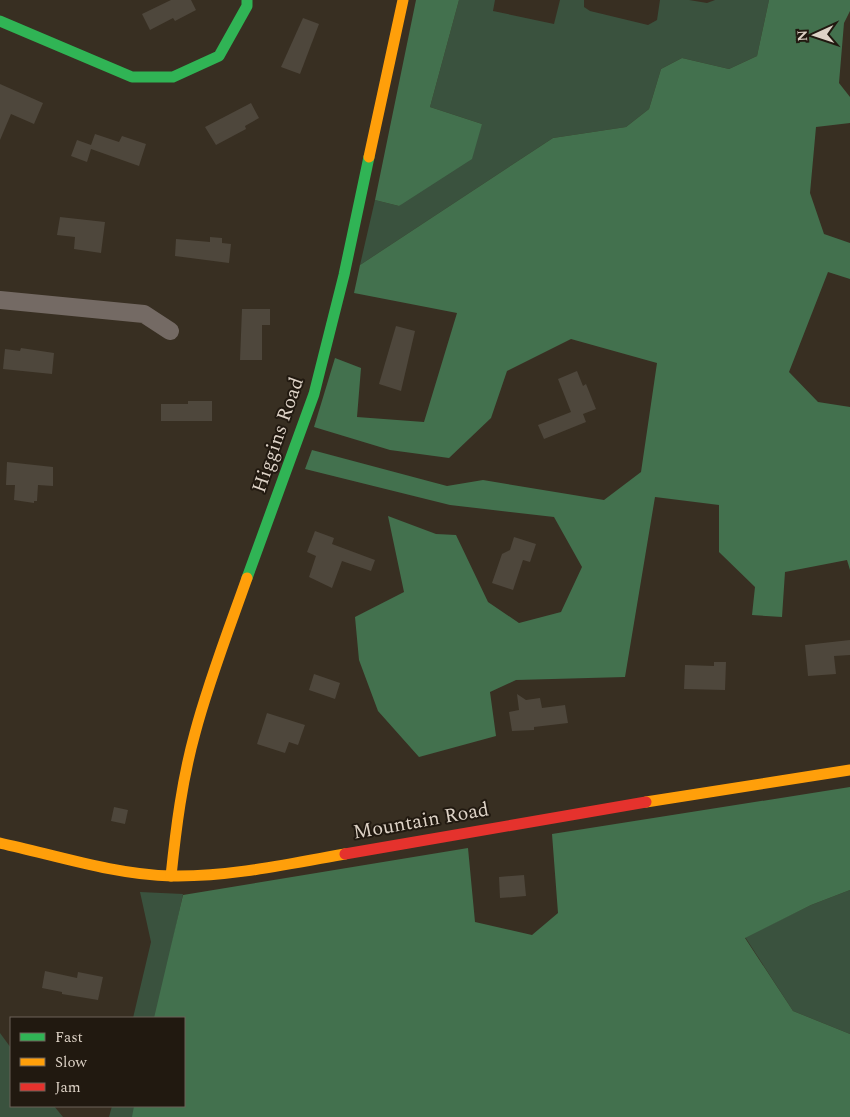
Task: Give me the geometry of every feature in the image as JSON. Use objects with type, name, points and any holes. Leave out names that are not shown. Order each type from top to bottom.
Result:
[{"type":"street","points":[[0,21],[132,77],[173,77],[219,56],[247,6],[248,0]]},
{"type":"street","name":"Higgins Road","points":[[171,876],[177,815],[197,725],[211,678],[314,394],[344,275],[403,0]]},
{"type":"street","points":[[0,300],[144,314],[170,331]]},
{"type":"street","name":"Mountain Road","points":[[0,843],[98,866],[171,876],[214,874],[257,869],[611,807],[850,770]]},
{"type":"green space","points":[[416,0],[459,0],[430,107],[482,124],[472,159],[399,206],[375,200]]},
{"type":"green space","points":[[459,0],[495,0],[493,11],[554,24],[560,0],[584,0],[584,7],[590,11],[648,25],[657,20],[660,0],[689,0],[707,3],[715,0],[769,0],[757,56],[729,69],[682,58],[661,69],[649,109],[626,127],[553,138],[360,265],[375,200],[399,206],[482,124],[430,107]]},
{"type":"green space","points":[[769,0],[850,0],[850,11],[844,23],[839,83],[850,97],[850,123],[816,127],[810,193],[824,234],[850,243],[850,279],[828,272],[789,372],[818,402],[850,407],[850,570],[847,560],[785,572],[782,617],[752,615],[755,587],[719,552],[719,505],[655,497],[625,677],[516,680],[490,692],[496,736],[419,757],[378,711],[359,660],[355,617],[404,592],[388,516],[436,534],[456,535],[488,602],[519,623],[561,612],[582,567],[554,517],[450,505],[305,469],[312,450],[447,486],[483,480],[604,500],[641,472],[657,363],[571,339],[507,371],[491,418],[449,458],[390,450],[314,427],[335,358],[361,368],[357,417],[424,422],[457,313],[354,293],[360,265],[553,138],[626,127],[649,109],[661,69],[682,58],[729,69],[757,56]]},
{"type":"green space","points":[[850,787],[850,890],[811,905],[745,938],[793,1011],[850,1034],[850,1117],[132,1117],[134,1107],[185,1107],[185,1017],[154,1017],[183,895],[468,848],[475,922],[532,935],[558,913],[552,834]]},
{"type":"green space","points":[[850,890],[850,1034],[793,1011],[745,937],[811,905]]},
{"type":"green space","points":[[140,892],[183,894],[156,1017],[133,1017],[151,942]]},
{"type":"green space","points":[[0,1033],[10,1047],[10,1107],[55,1107],[63,1117],[0,1117]]},
{"type":"green space","points":[[112,1107],[136,1107],[134,1117],[109,1117]]},
{"type":"building","points":[[171,0],[191,0],[196,10],[175,21],[173,18],[150,30],[142,14]]},
{"type":"building","points":[[303,18],[319,24],[300,74],[281,67]]},
{"type":"building","points":[[0,84],[43,103],[34,124],[11,114],[0,140]]},
{"type":"building","points":[[251,103],[259,118],[245,126],[246,129],[216,145],[205,127]]},
{"type":"building","points":[[95,134],[119,142],[122,136],[146,144],[139,166],[91,149],[87,162],[71,156],[77,140],[91,145]]},
{"type":"building","points":[[60,217],[105,222],[101,253],[74,249],[75,237],[57,235]]},
{"type":"building","points":[[210,237],[222,238],[222,243],[231,244],[229,263],[175,256],[176,239],[210,242]]},
{"type":"building","points":[[242,309],[270,309],[270,325],[262,325],[262,360],[240,360]]},
{"type":"building","points":[[396,326],[415,331],[401,391],[379,384]]},
{"type":"building","points":[[21,348],[54,353],[52,374],[3,369],[5,349],[20,351]]},
{"type":"building","points":[[577,371],[583,386],[586,384],[596,409],[583,414],[586,422],[544,439],[538,425],[571,412],[558,379]]},
{"type":"building","points":[[188,401],[212,401],[212,421],[161,421],[161,404],[188,404]]},
{"type":"building","points":[[7,462],[53,467],[53,486],[38,485],[37,501],[34,501],[34,503],[14,500],[15,485],[6,485]]},
{"type":"building","points":[[315,531],[334,538],[332,544],[375,560],[371,571],[342,561],[332,588],[309,577],[316,556],[307,552]]},
{"type":"building","points":[[514,537],[536,544],[530,562],[523,560],[513,590],[492,583],[502,554],[510,550]]},
{"type":"building","points":[[850,640],[850,655],[834,656],[836,674],[808,676],[805,645]]},
{"type":"building","points":[[714,662],[726,662],[725,690],[684,689],[685,665],[714,666]]},
{"type":"building","points":[[314,674],[340,683],[335,699],[309,690]]},
{"type":"building","points":[[517,694],[526,700],[540,698],[542,708],[565,705],[568,723],[534,727],[534,730],[512,731],[509,712],[519,710]]},
{"type":"building","points":[[267,713],[305,725],[298,745],[289,742],[285,753],[257,744]]},
{"type":"building","points":[[114,807],[128,810],[125,824],[111,821]]},
{"type":"building","points":[[524,875],[526,896],[500,898],[499,877]]},
{"type":"building","points":[[45,971],[77,978],[78,972],[103,977],[98,1000],[62,994],[62,992],[42,988]]},
{"type":"traffic: fast","points":[[0,21],[132,77],[173,77],[219,56],[247,6],[247,0]]},
{"type":"traffic: fast","points":[[247,578],[314,394],[344,275],[369,157]]},
{"type":"traffic: slow","points":[[369,157],[403,0]]},
{"type":"traffic: slow","points":[[171,876],[180,804],[190,751],[213,674],[247,578]]},
{"type":"traffic: slow","points":[[646,802],[850,770]]},
{"type":"traffic: slow","points":[[0,843],[86,864],[129,872],[172,876],[237,872],[345,854]]},
{"type":"traffic: jam","points":[[345,854],[646,802]]}]
